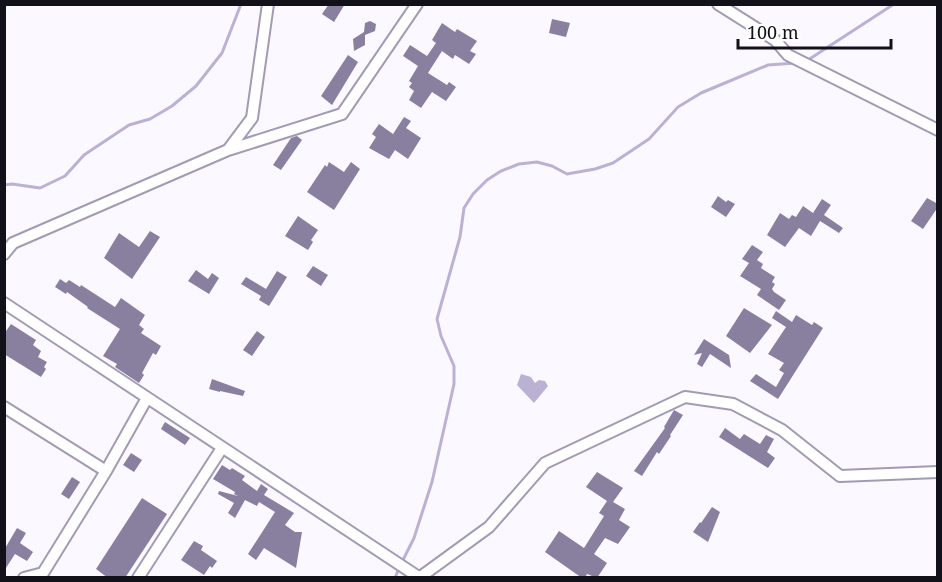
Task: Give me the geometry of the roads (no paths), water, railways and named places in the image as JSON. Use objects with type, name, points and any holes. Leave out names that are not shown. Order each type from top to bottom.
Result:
[{"type":"street","points":[[228,150],[252,118],[268,4]]},
{"type":"street","points":[[4,254],[13,243],[228,150],[342,114],[417,4]]},
{"type":"street","points":[[718,4],[775,40],[788,55],[938,130]]},
{"type":"street","points":[[4,303],[420,577],[489,527],[545,463],[685,397],[733,404],[782,430],[840,476],[938,472]]},
{"type":"street","points":[[24,578],[43,573],[106,471],[147,398]]},
{"type":"street","points":[[4,407],[106,471]]},
{"type":"street","points":[[138,578],[222,448]]},
{"type":"waterway","points":[[4,185],[40,188],[65,176],[84,155],[129,125],[150,119],[172,106],[196,86],[222,53],[241,4]]},
{"type":"waterway","points":[[808,60],[894,4]]},
{"type":"waterway","points":[[402,562],[414,538],[432,482],[454,384],[454,366],[441,336],[437,319],[460,237],[464,208],[473,194],[487,180],[519,164],[537,162],[552,166],[567,174],[613,163],[649,139],[678,107],[701,93],[768,65],[796,63]]},
{"type":"waterway","points":[[395,578],[399,568]]}]
